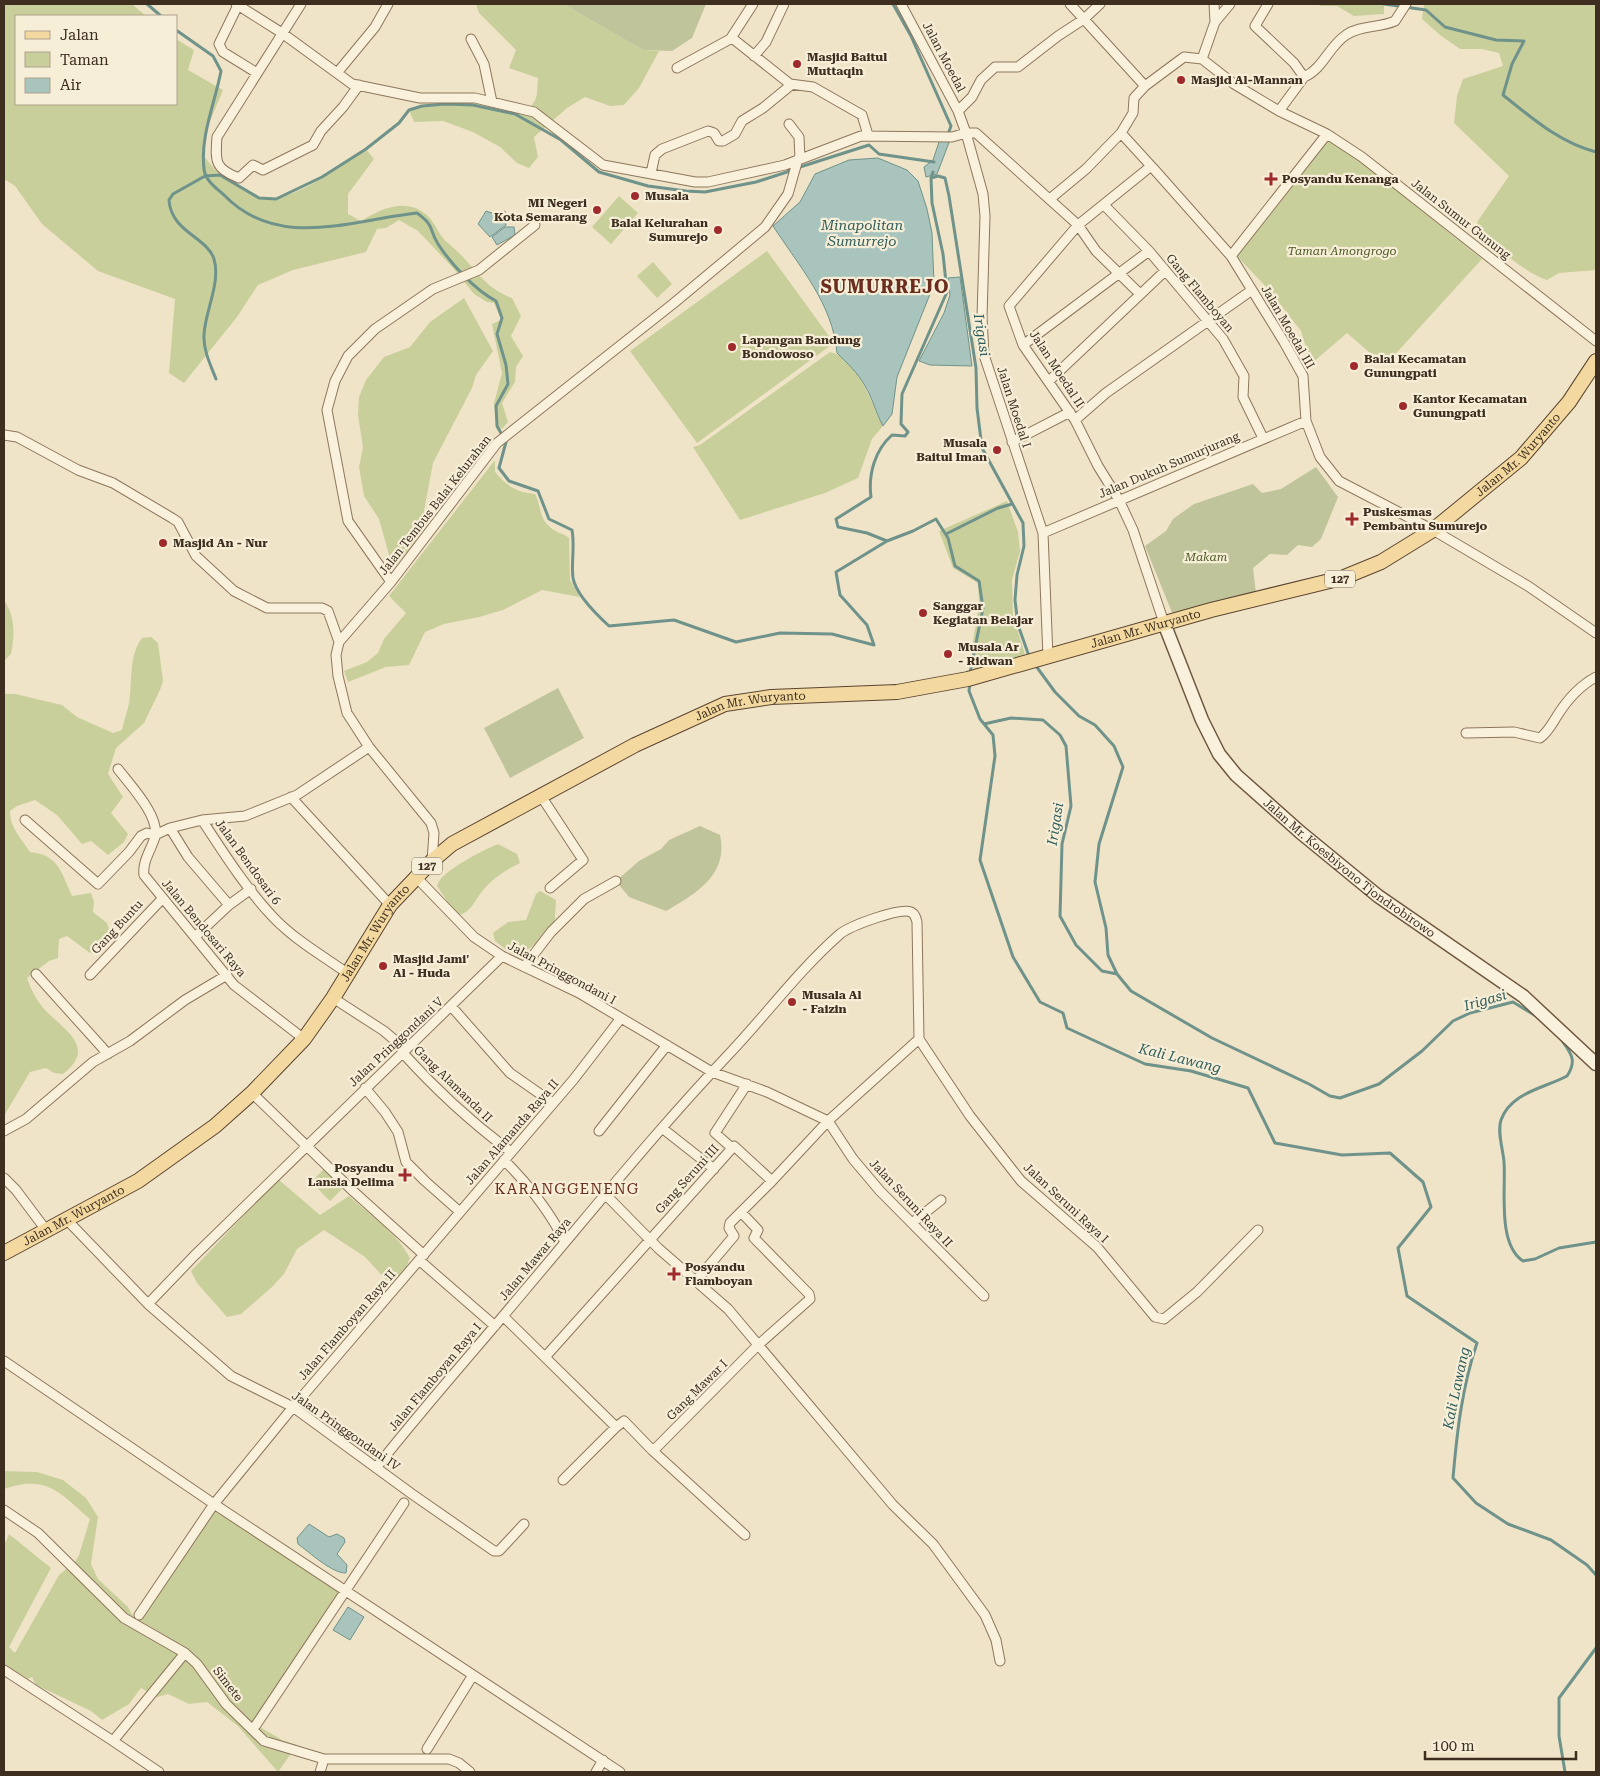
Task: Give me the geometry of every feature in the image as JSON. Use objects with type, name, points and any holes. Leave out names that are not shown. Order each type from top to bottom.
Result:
[{"type":"main road","name":"Jalan Mr. Wuryanto","points":[[4,1253],[138,1182],[215,1126],[252,1093],[304,1039],[333,998],[390,905],[432,861],[452,844],[635,745],[725,704],[771,697],[897,692],[968,679],[1164,623],[1342,578],[1381,562],[1434,530],[1521,458],[1569,402],[1596,361]]},
{"type":"main road","name":"Jalan Mr. Koesbiyono Tjondrobirowo","points":[[1164,623],[1202,720],[1219,754],[1236,775],[1300,832],[1378,896],[1523,996],[1596,1064]]},
{"type":"street","points":[[257,73],[223,52],[220,48],[219,44],[237,4],[282,33],[352,84],[420,98],[475,98],[534,112],[603,164],[675,179],[708,182],[785,165],[861,136],[952,137],[966,133],[976,133],[1078,224],[1096,251],[1140,294]]},
{"type":"street","points":[[301,4],[218,137],[215,158],[223,172],[239,178],[253,165],[263,170],[313,145],[321,131],[343,107],[359,85]]},
{"type":"street","points":[[337,73],[375,27],[388,4]]},
{"type":"street","points":[[677,68],[731,38],[753,4]]},
{"type":"street","points":[[754,56],[766,42],[784,4]]},
{"type":"street","name":"Jalan Moedal","points":[[901,4],[958,111],[966,133]]},
{"type":"street","points":[[1070,4],[1145,86]]},
{"type":"street","points":[[958,111],[972,96],[981,80],[995,67],[1018,67],[1058,36],[1084,19],[1100,4]]},
{"type":"street","points":[[1214,4],[1215,22]]},
{"type":"street","points":[[1051,198],[1086,169],[1121,133],[1133,113],[1134,98],[1145,86],[1184,57],[1202,59],[1215,22],[1230,4]]},
{"type":"street","points":[[1268,4],[1255,26],[1294,63],[1304,77]]},
{"type":"street","points":[[1278,111],[1304,77],[1312,73],[1336,43],[1347,34],[1356,30],[1388,24],[1401,15],[1406,4]]},
{"type":"street","points":[[731,38],[791,84],[813,87],[862,115],[868,135]]},
{"type":"street","points":[[471,39],[484,64],[492,102]]},
{"type":"street","name":"Jalan Sumur Gunung","points":[[1202,59],[1234,84],[1278,111],[1327,134],[1362,157],[1596,341]]},
{"type":"street","points":[[651,173],[655,155],[662,148],[708,131],[714,133],[719,141],[723,141],[735,134],[742,121],[764,108],[791,84]]},
{"type":"street","points":[[789,124],[799,137],[799,159]]},
{"type":"street","name":"Jalan Moedal I","points":[[966,133],[984,194],[982,317],[984,355],[1042,533],[1048,657]]},
{"type":"street","name":"Jalan Moedal III","points":[[1121,133],[1232,256],[1302,376],[1306,421],[1320,457],[1339,480],[1434,530],[1528,586],[1596,633]]},
{"type":"street","points":[[1232,256],[1327,134]]},
{"type":"street","name":"Jalan Tembus Balai Kelurahan","points":[[339,642],[391,582],[497,443],[510,435],[681,298],[765,227],[788,194],[799,159]]},
{"type":"street","points":[[1078,224],[1149,167],[1152,167]]},
{"type":"street","name":"Gang Flamboyan","points":[[1104,205],[1149,251],[1223,340],[1244,376],[1243,397],[1263,438]]},
{"type":"street","name":"Jalan Moedal II","points":[[1078,224],[1009,303],[1023,345],[1050,380],[1073,416],[1098,466],[1120,500],[1134,530],[1164,623]]},
{"type":"street","points":[[391,582],[348,521],[331,438],[328,401],[335,381],[348,356],[374,329],[433,288],[461,279],[479,270],[535,225]]},
{"type":"street","points":[[1023,345],[1149,251]]},
{"type":"street","points":[[1050,380],[1165,271]]},
{"type":"street","points":[[1012,442],[1073,416],[1252,290]]},
{"type":"street","name":"Jalan Dukuh Sumurjurang","points":[[1042,533],[1306,421]]},
{"type":"street","points":[[4,435],[17,437],[78,470],[113,484],[178,522],[196,556],[234,591],[267,608],[322,608],[328,611],[339,642],[336,655],[338,676],[347,713],[369,747],[431,823],[434,833],[432,861]]},
{"type":"street","points":[[1466,733],[1514,732],[1540,738],[1547,731],[1566,702],[1579,688],[1596,677]]},
{"type":"street","points":[[25,820],[98,884],[129,852],[141,836],[147,833],[156,835],[170,828],[202,820],[245,816],[290,797],[322,779],[369,747]]},
{"type":"street","points":[[118,769],[153,817],[156,835]]},
{"type":"street","points":[[541,796],[583,860],[550,888]]},
{"type":"street","points":[[290,797],[390,905]]},
{"type":"street","name":"Jalan Bendosari 6","points":[[202,820],[227,858],[275,919],[300,940],[347,973]]},
{"type":"street","points":[[170,828],[188,857],[229,905]]},
{"type":"street","name":"Jalan Bendosari Raya","points":[[156,835],[143,873],[234,985],[304,1039]]},
{"type":"street","name":"Jalan Pringgondani I","points":[[416,877],[474,937],[502,956],[579,993],[712,1072]]},
{"type":"street","points":[[524,967],[551,932],[584,899],[616,880]]},
{"type":"street","points":[[196,936],[229,905],[251,888]]},
{"type":"street","name":"Gang Buntu","points":[[90,974],[163,898]]},
{"type":"street","points":[[696,1281],[734,1236],[729,1226],[828,1121],[919,1039],[917,922],[914,914],[910,911],[860,923],[844,931],[794,980],[712,1072],[747,1084],[828,1121]]},
{"type":"street","name":"Jalan Pringgondani V","points":[[148,1304],[194,1256],[502,956]]},
{"type":"street","points":[[36,974],[108,1054]]},
{"type":"street","points":[[4,1131],[26,1119],[93,1062],[130,1041],[185,1000],[227,976]]},
{"type":"street","name":"Gang Alamanda II","points":[[333,998],[384,1030],[449,1100],[483,1132],[511,1152]]},
{"type":"street","points":[[451,1006],[510,1073],[553,1103]]},
{"type":"street","name":"Jalan Alamanda Raya II","points":[[421,1258],[553,1103],[620,1018]]},
{"type":"street","name":"Jalan Seruni Raya I","points":[[919,1039],[970,1116],[1021,1181],[1098,1246],[1134,1294],[1159,1319],[1164,1318],[1196,1292],[1258,1230]]},
{"type":"street","points":[[599,1131],[667,1046]]},
{"type":"street","name":"Jalan Mawar Raya","points":[[495,1326],[605,1194],[712,1072]]},
{"type":"street","points":[[732,1148],[715,1134],[747,1084]]},
{"type":"street","points":[[365,1088],[385,1112],[398,1132],[406,1162],[460,1212]]},
{"type":"street","points":[[252,1093],[421,1258],[495,1326]]},
{"type":"street","name":"Jalan Seruni Raya II","points":[[828,1121],[867,1176],[984,1296]]},
{"type":"street","points":[[662,1128],[714,1169]]},
{"type":"street","name":"Gang Seruni III","points":[[546,1356],[592,1307],[732,1148],[736,1145],[772,1181]]},
{"type":"street","points":[[504,1160],[539,1198],[552,1216],[565,1242]]},
{"type":"street","points":[[4,1178],[16,1190],[46,1230]]},
{"type":"street","points":[[605,1194],[650,1239],[728,1309],[894,1505],[933,1544],[985,1615],[996,1640],[1000,1661]]},
{"type":"street","points":[[912,1223],[941,1200]]},
{"type":"street","name":"Gang Mawar I","points":[[653,1451],[758,1346],[809,1301],[810,1296],[754,1238],[758,1230],[742,1212]]},
{"type":"street","name":"Jalan Pringgondani IV","points":[[67,1220],[148,1304],[231,1376],[293,1407],[496,1552],[524,1524]]},
{"type":"street","name":"Jalan Flamboyan Raya II","points":[[139,1615],[214,1504],[293,1407],[421,1258]]},
{"type":"street","points":[[503,1316],[546,1356],[616,1427]]},
{"type":"street","name":"Jalan Flamboyan Raya I","points":[[376,1468],[434,1395],[495,1326]]},
{"type":"street","points":[[4,1361],[214,1504],[620,1772]]},
{"type":"street","points":[[563,1480],[624,1420],[653,1451],[745,1534]]},
{"type":"street","points":[[256,1725],[404,1503]]},
{"type":"street","name":"Simete","points":[[6,1510],[38,1533],[124,1618],[185,1653],[196,1664],[226,1704],[264,1741],[324,1759],[449,1759],[460,1763],[470,1772]]},
{"type":"street","points":[[113,1741],[185,1653]]},
{"type":"street","points":[[4,1670],[159,1772]]},
{"type":"street","points":[[426,1750],[473,1675]]},
{"type":"street","points":[[320,1772],[324,1759]]},
{"type":"street","points":[[596,1772],[603,1760]]},
{"type":"green space","points":[[4,4],[132,4],[145,15],[15,15],[15,105],[178,105],[178,40],[194,50],[188,70],[223,90],[206,131],[204,156],[223,177],[238,187],[258,198],[270,199],[284,196],[314,183],[366,149],[374,159],[348,194],[348,214],[361,221],[377,212],[394,206],[412,207],[420,210],[428,216],[443,238],[461,254],[485,281],[512,298],[521,316],[511,336],[523,356],[516,367],[515,382],[502,403],[508,422],[503,428],[497,430],[494,403],[502,373],[492,324],[501,320],[494,303],[487,302],[474,294],[453,268],[418,231],[399,220],[386,228],[377,229],[366,252],[293,270],[258,285],[237,317],[184,383],[169,373],[175,299],[98,271],[42,224],[15,186],[4,179]]},
{"type":"green space","points":[[476,4],[563,4],[643,50],[659,51],[639,88],[624,105],[610,106],[585,97],[567,108],[534,137],[538,157],[529,168],[517,163],[500,147],[473,132],[443,121],[414,122],[409,110],[422,106],[445,104],[451,93],[483,107],[509,113],[521,112],[530,107],[536,98],[538,78],[509,68],[516,50],[479,13]]},
{"type":"green space","points":[[563,4],[706,4],[692,38],[672,51],[643,50]]},
{"type":"green space","points":[[1318,4],[1384,4],[1384,14],[1354,16],[1337,6],[1321,6]]},
{"type":"green space","points":[[1424,4],[1596,4],[1596,270],[1559,273],[1547,280],[1518,264],[1497,247],[1481,229],[1477,222],[1509,176],[1454,123],[1457,96],[1463,79],[1503,66],[1499,53],[1482,49],[1460,49],[1440,35],[1422,19]]},
{"type":"green space","name":"Taman Amongrogo","points":[[1327,140],[1350,153],[1482,259],[1390,360],[1369,352],[1347,333],[1311,364],[1301,331],[1269,290],[1235,254]]},
{"type":"green space","points":[[619,196],[638,213],[611,244],[592,227]]},
{"type":"green space","name":"Lapangan Bandung Bondowoso","points":[[767,251],[834,343],[697,443],[630,351]]},
{"type":"green space","points":[[653,262],[672,284],[657,298],[637,276]]},
{"type":"green space","points":[[464,298],[493,351],[476,375],[472,388],[433,463],[424,511],[427,529],[393,569],[379,519],[364,496],[359,467],[363,447],[358,415],[359,397],[366,380],[384,357],[410,347],[430,322]]},
{"type":"green space","points":[[830,352],[840,356],[856,372],[883,426],[872,439],[858,478],[825,493],[740,520],[693,447],[700,445]]},
{"type":"green space","points":[[495,460],[495,472],[499,477],[517,490],[535,494],[546,523],[553,530],[569,538],[570,580],[580,597],[542,590],[503,610],[444,624],[425,632],[409,665],[386,667],[348,682],[344,671],[367,662],[378,653],[384,639],[406,613],[389,596]]},
{"type":"green space","name":"Makam","points":[[1316,467],[1338,497],[1321,539],[1312,547],[1298,545],[1287,555],[1270,554],[1253,568],[1256,594],[1173,615],[1145,546],[1166,531],[1173,519],[1194,504],[1253,484],[1262,493],[1281,489]]},
{"type":"green space","points":[[1007,501],[1018,532],[1020,551],[1012,580],[1013,616],[1025,655],[974,674],[972,647],[979,605],[978,583],[953,568],[939,531]]},
{"type":"green space","points":[[4,600],[12,619],[13,639],[11,654],[4,661]]},
{"type":"green space","points":[[151,637],[158,643],[163,681],[144,723],[116,748],[108,774],[123,797],[111,813],[128,834],[124,842],[108,855],[91,841],[82,844],[57,815],[35,800],[17,806],[10,811],[14,828],[30,852],[47,857],[58,866],[72,896],[91,893],[94,902],[93,912],[107,923],[110,932],[102,948],[90,953],[67,936],[59,939],[58,958],[49,961],[27,978],[41,1005],[74,1040],[78,1048],[77,1056],[73,1065],[63,1074],[54,1073],[46,1068],[30,1072],[4,1116],[4,694],[15,694],[62,705],[77,717],[113,733],[122,730],[129,703],[135,653],[142,638]]},
{"type":"green space","points":[[558,688],[584,738],[510,778],[484,728]]},
{"type":"green space","points":[[700,826],[720,835],[721,849],[719,861],[715,872],[707,882],[688,898],[666,911],[629,897],[616,881],[639,861],[661,849],[669,840]]},
{"type":"green space","points":[[498,844],[517,854],[520,863],[492,881],[468,911],[460,915],[455,913],[437,886],[440,880],[463,862]]},
{"type":"green space","points":[[540,891],[556,900],[554,935],[537,943],[521,954],[509,952],[495,941],[493,933],[508,922],[526,920],[536,894]]},
{"type":"green space","points":[[324,1169],[343,1188],[330,1201],[311,1182]]},
{"type":"green space","points":[[278,1179],[320,1215],[349,1196],[398,1240],[405,1249],[410,1258],[404,1272],[390,1284],[365,1257],[324,1230],[297,1249],[284,1274],[272,1287],[241,1314],[227,1317],[197,1283],[191,1271]]},
{"type":"green space","points":[[4,1471],[37,1472],[63,1480],[86,1498],[98,1517],[91,1564],[98,1579],[128,1607],[137,1623],[215,1509],[342,1590],[253,1723],[282,1740],[297,1745],[278,1772],[238,1726],[207,1702],[189,1704],[168,1694],[157,1697],[141,1688],[129,1704],[102,1720],[91,1711],[36,1685],[32,1677],[28,1679],[4,1665],[4,1546],[9,1534],[51,1568],[9,1647],[15,1653],[59,1575],[75,1562],[79,1555],[90,1519],[61,1494],[42,1485],[19,1485],[4,1489]]},
{"type":"water","points":[[940,139],[950,140],[937,174],[926,177],[924,167],[933,160]]},
{"type":"water","name":"Minapolitan Sumurrejo","points":[[878,158],[907,170],[918,181],[932,233],[934,284],[897,377],[892,414],[883,426],[862,381],[837,353],[829,318],[822,302],[804,271],[773,226],[800,202],[815,174],[849,160]]},
{"type":"water","points":[[486,211],[495,214],[505,211],[506,225],[490,237],[478,224]]},
{"type":"water","points":[[505,227],[514,227],[515,235],[497,245],[492,237]]},
{"type":"water","points":[[960,277],[972,366],[930,365],[919,361],[944,313],[950,295],[948,278]]},
{"type":"water","points":[[309,1524],[329,1537],[337,1534],[344,1538],[345,1542],[337,1554],[347,1565],[346,1573],[328,1566],[298,1544],[297,1538]]},
{"type":"water","points":[[348,1607],[364,1617],[350,1640],[333,1630]]},
{"type":"waterway","points":[[147,4],[160,15]]},
{"type":"waterway","points":[[893,4],[911,36],[951,126],[947,137]]},
{"type":"waterway","points":[[1384,4],[1426,10],[1445,27],[1496,40],[1524,41],[1512,64],[1503,95],[1558,136],[1570,143],[1596,152]]},
{"type":"waterway","points":[[178,31],[213,56],[221,71],[204,144],[204,169],[206,177],[211,184],[245,212],[268,222],[291,227],[316,228],[417,213],[429,225],[438,244],[457,268],[480,290],[496,301],[502,318],[497,334],[506,365],[508,384],[496,406],[497,426],[506,442],[499,468],[509,481],[538,491],[549,519],[572,530],[573,578],[575,584],[588,604],[609,626],[674,620],[736,642],[780,633],[832,634],[874,645],[867,625],[840,595],[836,572],[887,541]]},
{"type":"waterway","points":[[216,379],[204,341],[205,326],[216,278],[214,259],[210,251],[176,220],[171,211],[169,200],[173,194],[205,176],[220,175],[259,198],[276,199],[322,177],[366,149],[399,123],[409,110],[422,106],[445,104],[473,105],[515,114],[561,140],[599,172],[648,186],[705,192],[756,182],[790,171]]},
{"type":"waterway","points":[[800,167],[869,145],[879,154],[934,162]]},
{"type":"waterway","name":"Kali Lawang","points":[[933,172],[931,178],[932,203],[943,254],[947,292],[902,394],[901,424],[908,432],[905,436],[892,435],[877,455],[872,471],[871,497],[836,519],[838,527],[867,533],[887,541],[913,531],[936,519],[948,538],[955,566],[979,581],[983,608],[970,673]]},
{"type":"waterway","name":"Irigasi","points":[[931,178],[938,176],[945,178],[949,196],[976,368],[977,408],[982,448],[1023,523],[1024,546],[1017,575],[1015,600],[1018,625],[1029,656]]},
{"type":"waterway","name":"Irigasi","points":[[946,534],[998,508],[1012,504]]},
{"type":"waterway","name":"Irigasi","points":[[1036,666],[1055,692],[1079,716],[1095,725],[1114,746],[1123,767],[1099,844],[1095,882],[1106,928],[1108,955],[1117,974],[1131,991],[1212,1038],[1309,1084],[1330,1096],[1340,1098],[1379,1084],[1422,1051],[1453,1021],[1470,1013],[1513,1002],[1536,1016]]},
{"type":"waterway","name":"Kali Lawang","points":[[970,682],[969,691],[980,719],[993,735],[995,756],[980,860],[1013,957],[1040,1002],[1063,1013],[1067,1028],[1145,1064],[1191,1071],[1248,1088],[1275,1143],[1342,1155],[1390,1153],[1423,1182],[1431,1207],[1398,1248],[1407,1296],[1477,1343],[1467,1376],[1456,1444],[1453,1478],[1476,1503],[1508,1524],[1551,1540],[1587,1565],[1596,1575]]},
{"type":"waterway","name":"Irigasi","points":[[984,724],[1011,718],[1043,720],[1060,735],[1066,746],[1071,806],[1062,844],[1060,916],[1076,945],[1102,971],[1117,974]]},
{"type":"waterway","name":"Irigasi","points":[[1561,1039],[1572,1056],[1572,1065],[1567,1076],[1520,1097],[1512,1103],[1501,1120],[1506,1229],[1509,1242],[1515,1253],[1523,1261],[1535,1259],[1559,1248],[1596,1242]]},
{"type":"waterway","name":"Kali Lawang","points":[[1565,1772],[1559,1736],[1559,1698],[1596,1648]]},
{"type":"place","name":"Masjid Baitul Muttaqin","points":[[797,64]]},
{"type":"place","name":"Masjid Al-Mannan","points":[[1181,80]]},
{"type":"place","name":"Posyandu Kenanga","points":[[1271,179]]},
{"type":"place","name":"Musala","points":[[635,196]]},
{"type":"place","name":"MI Negeri Kota Semarang","points":[[597,210]]},
{"type":"place","name":"Balai Kelurahan Sumurejo","points":[[718,230]]},
{"type":"place","name":"Lapangan Bandung Bondowoso","points":[[732,347]]},
{"type":"place","name":"Balai Kecamatan Gunungpati","points":[[1354,366]]},
{"type":"place","name":"Kantor Kecamatan Gunungpati","points":[[1403,406]]},
{"type":"place","name":"Musala Baitul Iman","points":[[997,450]]},
{"type":"place","name":"Puskesmas Pembantu Sumurejo","points":[[1352,519]]},
{"type":"place","name":"Masjid An - Nur","points":[[163,543]]},
{"type":"place","name":"Sanggar Kegiatan Belajar","points":[[923,613]]},
{"type":"place","name":"Musala Ar - Ridwan","points":[[948,654]]},
{"type":"place","name":"Masjid Jami' Al - Huda","points":[[383,966]]},
{"type":"place","name":"Musala Al - Faizin","points":[[792,1002]]},
{"type":"place","name":"Posyandu Lansia Delima","points":[[405,1175]]},
{"type":"place","name":"Posyandu Flamboyan","points":[[674,1274]]},
{"type":"district","name":"SUMURREJO","points":[[885,286]]},
{"type":"district","name":"KARANGGENENG","points":[[567,1189]]}]
